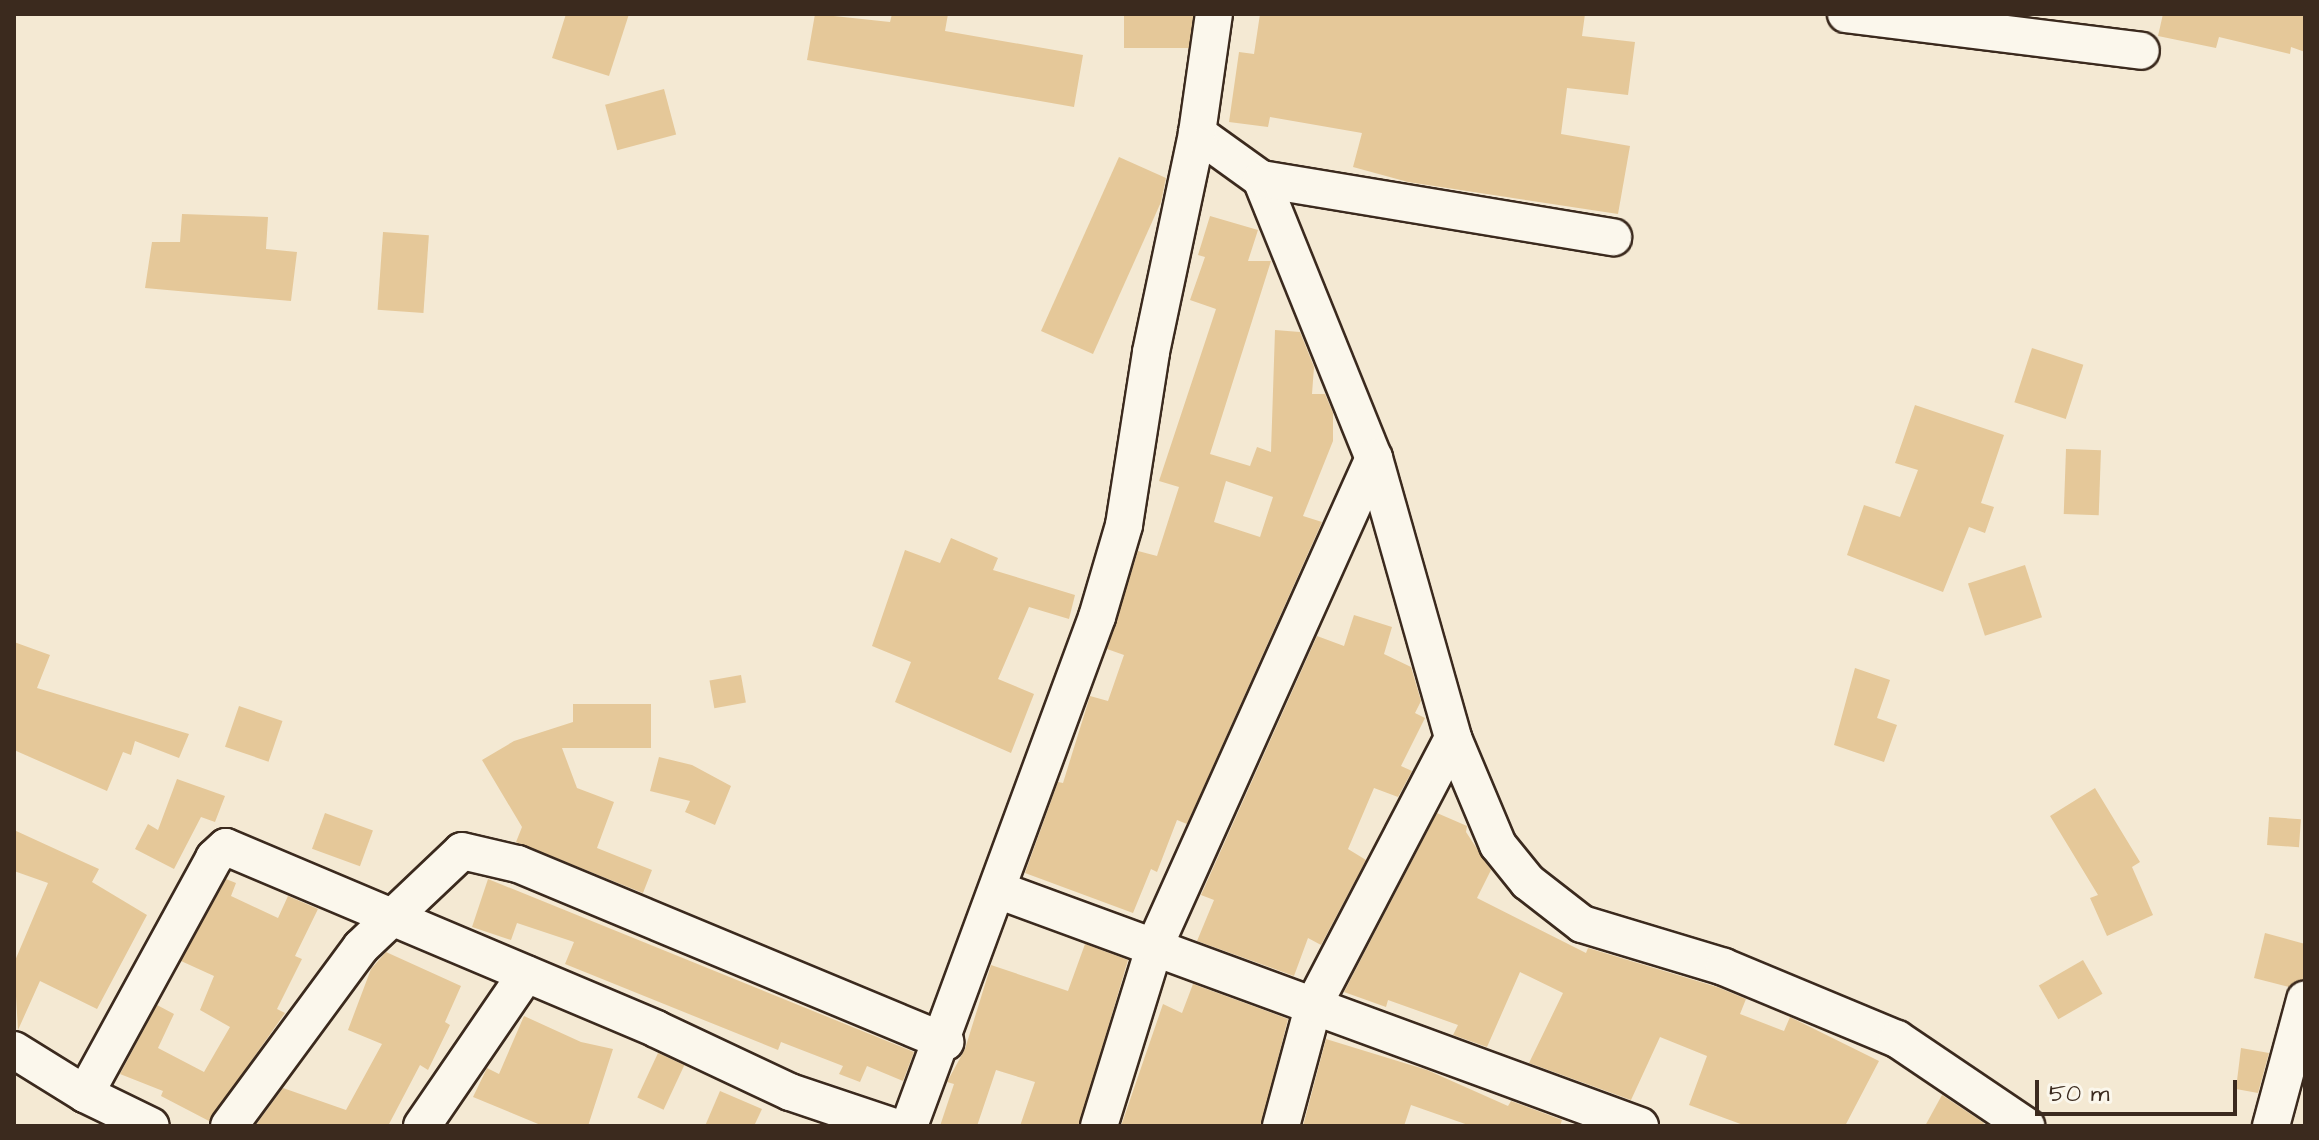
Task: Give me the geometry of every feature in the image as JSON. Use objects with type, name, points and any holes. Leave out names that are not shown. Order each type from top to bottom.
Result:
[{"type":"street","points":[[909,1126],[945,1042],[1097,617],[1124,525],[1151,352],[1197,133],[1214,14]]},
{"type":"street","points":[[1846,14],[2141,51]]},
{"type":"street","points":[[1197,133],[1261,179],[1613,237]]},
{"type":"street","points":[[1261,179],[1374,458],[1453,738],[1498,845],[1528,882],[1582,924],[1724,967],[1897,1039],[2026,1126]]},
{"type":"street","points":[[1099,1126],[1155,945],[1374,458]]},
{"type":"street","points":[[1281,1126],[1314,1004],[1453,738]]},
{"type":"street","points":[[85,1094],[214,858],[226,847],[390,920],[526,974],[790,1092],[891,1126]]},
{"type":"street","points":[[229,1126],[361,947],[434,872],[462,851],[518,864],[945,1042]]},
{"type":"street","points":[[998,890],[1155,945],[1640,1126]]},
{"type":"street","points":[[422,1126],[526,974]]},
{"type":"street","points":[[2271,1126],[2305,1000]]},
{"type":"street","points":[[14,1050],[85,1094],[151,1126]]},
{"type":"building","points":[[566,14],[629,14],[609,76],[552,58]]},
{"type":"building","points":[[815,14],[890,22],[892,14],[948,14],[945,31],[1083,55],[1074,107],[807,60]]},
{"type":"building","points":[[1124,14],[1193,14],[1193,48],[1124,48]]},
{"type":"building","points":[[1260,14],[1585,14],[1582,36],[1635,42],[1628,95],[1567,88],[1561,134],[1630,146],[1618,214],[1408,182],[1353,167],[1362,133],[1270,117],[1268,127],[1229,122],[1239,52],[1254,54]]},
{"type":"building","points":[[2163,14],[2305,14],[2305,52],[2291,47],[2290,54],[2219,37],[2216,48],[2158,36]]},
{"type":"building","points":[[664,89],[676,134],[617,150],[605,105]]},
{"type":"building","points":[[1119,157],[1166,178],[1161,202],[1093,354],[1041,331]]},
{"type":"building","points":[[182,214],[268,217],[266,249],[297,252],[291,301],[145,288],[152,242],[180,242]]},
{"type":"building","points":[[1210,216],[1258,230],[1248,261],[1271,261],[1210,454],[1250,466],[1257,447],[1271,452],[1275,330],[1300,332],[1314,367],[1312,394],[1325,394],[1333,413],[1333,441],[1303,516],[1322,522],[1187,824],[1177,820],[1157,872],[1151,869],[1133,913],[1025,873],[1058,782],[1063,783],[1090,696],[1108,701],[1124,655],[1107,649],[1138,551],[1157,556],[1179,487],[1159,481],[1216,309],[1190,300],[1205,257],[1198,255]],"holes":[[[1226,481],[1273,497],[1260,537],[1214,522]]]},
{"type":"building","points":[[383,232],[429,235],[423,313],[378,310]]},
{"type":"building","points":[[2032,348],[2083,365],[2066,419],[2014,402]]},
{"type":"building","points":[[1915,405],[2004,435],[1981,503],[1994,507],[1985,533],[1969,527],[1943,592],[1847,555],[1864,505],[1900,517],[1918,470],[1895,463]]},
{"type":"building","points":[[2066,449],[2101,450],[2099,515],[2064,514]]},
{"type":"building","points":[[951,538],[998,558],[993,570],[1075,595],[1069,619],[1029,607],[998,679],[1034,694],[1011,753],[895,702],[911,662],[872,646],[905,550],[940,563]]},
{"type":"building","points":[[2025,565],[2042,617],[1985,636],[1968,584]]},
{"type":"building","points":[[1354,615],[1392,627],[1384,654],[1411,667],[1421,701],[1415,713],[1425,718],[1401,766],[1412,771],[1398,797],[1374,788],[1348,849],[1366,860],[1321,945],[1308,938],[1294,976],[1197,941],[1214,900],[1201,895],[1317,636],[1344,646]]},
{"type":"building","points":[[14,642],[50,655],[37,688],[189,734],[179,758],[135,741],[131,755],[123,752],[107,791],[14,750]]},
{"type":"building","points":[[1855,668],[1890,680],[1877,718],[1897,725],[1884,762],[1834,745]]},
{"type":"building","points":[[741,675],[746,703],[714,708],[709,681]]},
{"type":"building","points":[[573,704],[651,704],[651,748],[562,748],[577,788],[614,802],[597,848],[652,870],[643,893],[516,842],[522,827],[482,760],[514,741],[573,722]]},
{"type":"building","points":[[239,706],[282,721],[268,762],[225,747]]},
{"type":"building","points":[[659,757],[692,765],[731,786],[715,825],[685,812],[690,801],[650,791]]},
{"type":"building","points":[[177,779],[225,796],[215,822],[201,817],[174,869],[135,849],[148,824],[158,830]]},
{"type":"building","points":[[2095,788],[2140,862],[2132,867],[2153,915],[2107,936],[2090,898],[2098,895],[2050,816]]},
{"type":"building","points":[[325,813],[373,830],[360,866],[312,849]]},
{"type":"building","points":[[1437,813],[1467,826],[1466,832],[1491,870],[1477,898],[1586,953],[1588,948],[1717,987],[1746,999],[1740,1014],[1784,1031],[1790,1017],[1879,1061],[1845,1126],[1746,1126],[1689,1105],[1707,1056],[1660,1037],[1631,1100],[1529,1063],[1563,993],[1520,972],[1487,1047],[1453,1035],[1458,1025],[1388,1000],[1386,1007],[1344,992]]},
{"type":"building","points":[[2269,817],[2301,819],[2299,847],[2267,845]]},
{"type":"building","points":[[14,830],[99,869],[92,882],[147,915],[97,1009],[40,981],[18,1030],[14,963],[48,883],[14,871]]},
{"type":"building","points":[[226,879],[236,883],[231,896],[278,918],[288,896],[318,909],[295,956],[302,959],[277,1009],[285,1013],[209,1121],[161,1096],[163,1091],[120,1074],[157,1005],[174,1014],[158,1048],[204,1072],[230,1027],[200,1010],[214,976],[181,961]]},
{"type":"building","points":[[488,879],[914,1052],[903,1081],[867,1066],[860,1082],[839,1074],[843,1066],[781,1042],[778,1050],[565,964],[574,942],[517,923],[511,940],[472,927]]},
{"type":"building","points":[[2265,933],[2305,944],[2305,980],[2289,987],[2254,978]]},
{"type":"building","points":[[1085,944],[1128,960],[1079,1126],[1020,1126],[1035,1082],[996,1070],[977,1126],[940,1126],[954,1084],[947,1082],[965,1049],[991,965],[1068,991]]},
{"type":"building","points":[[386,952],[461,986],[445,1022],[450,1025],[428,1070],[420,1065],[388,1126],[255,1126],[283,1088],[346,1110],[382,1044],[348,1030],[371,969]]},
{"type":"building","points":[[2083,960],[2102,994],[2058,1019],[2039,986]]},
{"type":"building","points":[[1193,984],[1288,1019],[1261,1126],[1121,1126],[1163,1004],[1182,1013]]},
{"type":"building","points":[[524,1016],[581,1042],[613,1049],[588,1126],[543,1126],[473,1097],[487,1068],[499,1074]]},
{"type":"building","points":[[1326,1039],[1427,1070],[1508,1106],[1511,1101],[1562,1120],[1560,1126],[1471,1126],[1411,1105],[1404,1126],[1303,1126]]},
{"type":"building","points":[[2241,1048],[2269,1053],[2258,1093],[2236,1089]]},
{"type":"building","points":[[658,1053],[684,1065],[664,1110],[637,1097]]},
{"type":"building","points":[[720,1091],[762,1109],[754,1126],[705,1126]]},
{"type":"building","points":[[1942,1095],[1984,1123],[1982,1126],[1925,1126]]}]
